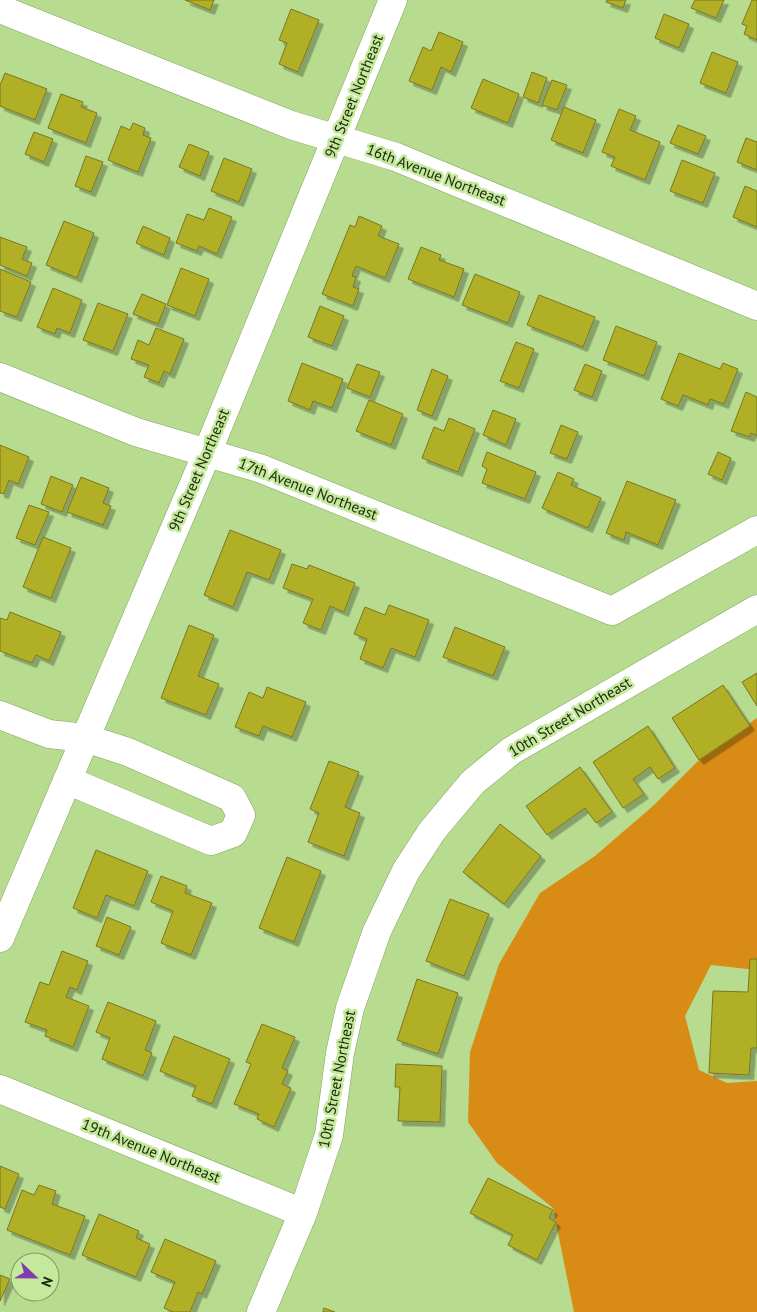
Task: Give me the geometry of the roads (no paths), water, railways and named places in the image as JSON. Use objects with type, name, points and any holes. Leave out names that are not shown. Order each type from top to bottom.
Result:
[{"type":"street","name":"9th Street Northeast","points":[[0,938],[207,453],[393,0]]},
{"type":"street","name":"16th Avenue Northeast","points":[[0,9],[291,125],[396,157],[757,306]]},
{"type":"street","name":"17th Avenue Northeast","points":[[0,377],[136,432],[262,469],[612,611],[757,530]]},
{"type":"street","name":"10th Street Northeast","points":[[261,1312],[303,1213],[329,1135],[340,1053],[350,1008],[377,931],[406,871],[432,831],[473,782],[511,751],[757,608]]},
{"type":"street","points":[[0,716],[49,734],[85,738],[128,752],[232,798],[241,815],[233,833],[211,840],[67,780]]},
{"type":"street","name":"19th Avenue Northeast","points":[[0,1089],[303,1213]]}]
